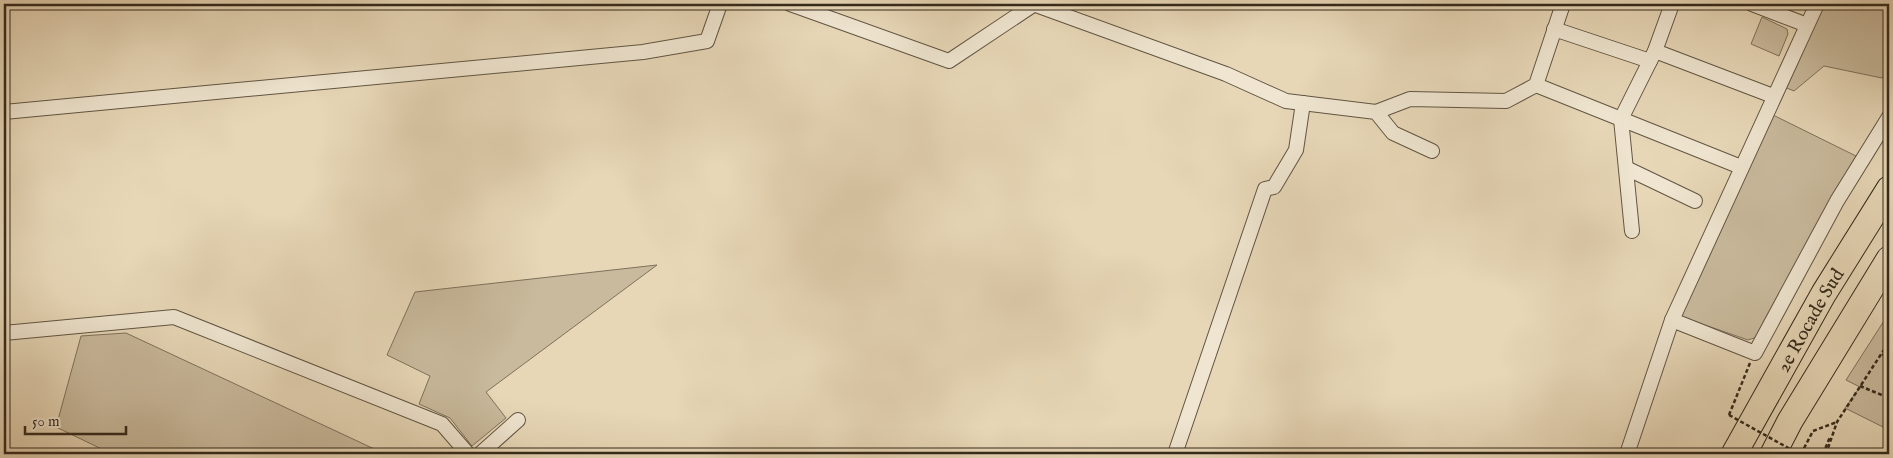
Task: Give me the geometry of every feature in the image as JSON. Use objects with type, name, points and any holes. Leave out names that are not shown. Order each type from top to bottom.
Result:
[{"type":"highway","name":"2e Rocade Sud","points":[[1734,454],[1824,293],[1889,189]]},
{"type":"highway","name":"2e Rocade Sud","points":[[1773,454],[1790,421],[1889,259]]},
{"type":"street","points":[[4,112],[643,52],[707,41],[720,4]]},
{"type":"street","points":[[790,4],[949,62],[1033,4],[1226,74],[1286,101],[1376,112],[1410,99],[1506,101],[1536,85],[1563,4]]},
{"type":"street","points":[[1632,231],[1621,119],[1652,56],[1672,4]]},
{"type":"street","points":[[1752,4],[1807,25]]},
{"type":"street","points":[[1627,454],[1672,320],[1772,96],[1817,4]]},
{"type":"street","points":[[1554,29],[1652,56],[1772,96]]},
{"type":"street","points":[[1536,85],[1741,167]]},
{"type":"street","points":[[1175,454],[1265,189],[1274,187],[1296,150],[1302,104]]},
{"type":"street","points":[[1376,112],[1393,132],[1432,151]]},
{"type":"street","points":[[1672,320],[1755,353],[1837,201],[1889,117]]},
{"type":"street","points":[[1626,168],[1695,201]]},
{"type":"street","points":[[4,333],[174,317],[442,424],[468,454]]},
{"type":"street","points":[[480,454],[518,420]]},
{"type":"path","points":[[1825,454],[1837,422],[1889,342]]},
{"type":"path","points":[[1881,355],[1889,352]]},
{"type":"path","points":[[1742,380],[1729,415],[1800,454],[1813,431],[1837,422]]},
{"type":"path","points":[[1860,386],[1889,398]]},
{"type":"shaded area","points":[[1821,4],[1889,4],[1889,67],[1882,78],[1824,66],[1794,91],[1782,86]]},
{"type":"shaded area","points":[[1762,17],[1787,29],[1788,34],[1779,56],[1751,44]]},
{"type":"shaded area","points":[[1773,115],[1856,156],[1757,337],[1748,340],[1679,316]]},
{"type":"shaded area","points":[[657,265],[486,392],[506,418],[472,446],[450,418],[419,404],[430,376],[387,355],[415,292]]},
{"type":"shaded area","points":[[1889,313],[1889,430],[1845,408],[1860,387],[1846,380]]},
{"type":"shaded area","points":[[126,333],[385,454],[112,454],[56,427],[81,336]]}]
